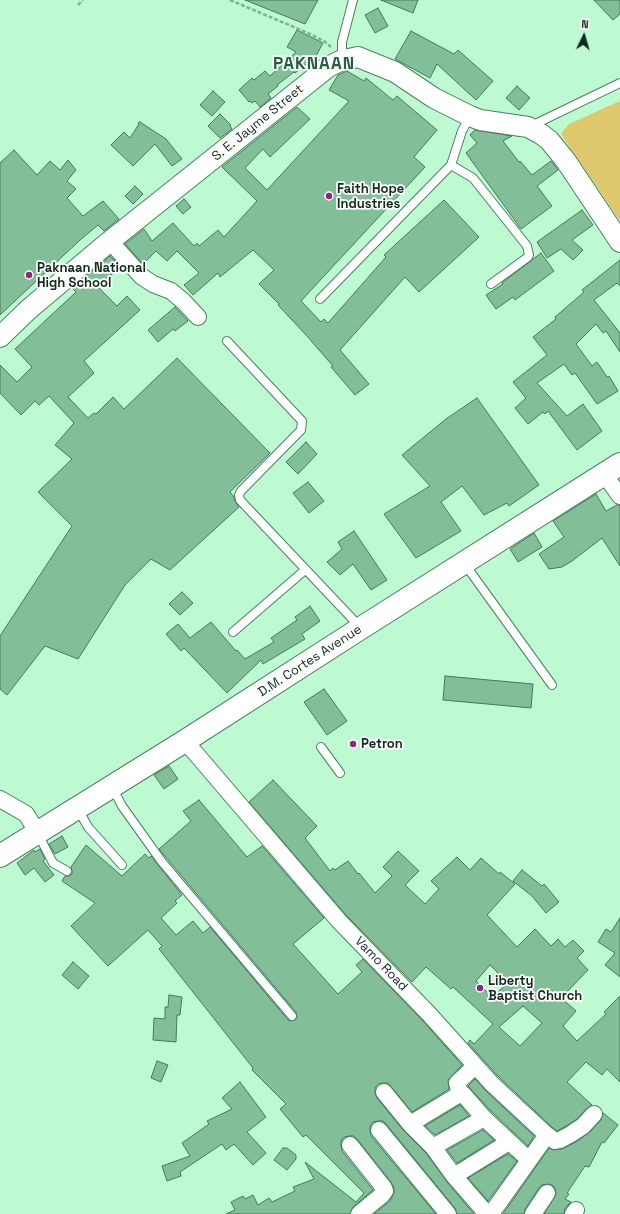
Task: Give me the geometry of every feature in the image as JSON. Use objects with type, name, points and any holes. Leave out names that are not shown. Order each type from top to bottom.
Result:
[{"type":"highway","name":"D.M. Cortes Avenue","points":[[0,856],[185,742],[464,562],[612,469]]},
{"type":"street","name":"S. E. Jayme Street","points":[[0,337],[29,309],[110,241],[316,76],[341,60],[358,57],[395,72],[434,98],[470,116],[480,120],[528,127],[541,134],[549,140],[566,161],[620,242]]},
{"type":"street","points":[[110,241],[141,276],[153,284],[171,291],[198,317]]},
{"type":"street","points":[[612,469],[620,496]]},
{"type":"street","name":"Vamo Road","points":[[185,742],[339,921],[429,1014],[492,1084],[547,1135]]},
{"type":"street","points":[[0,799],[26,814],[38,833]]},
{"type":"street","points":[[475,1066],[457,1083],[460,1094],[462,1094],[484,1118],[529,1160]]},
{"type":"street","points":[[384,1092],[410,1124],[433,1147],[454,1176],[487,1214]]},
{"type":"street","points":[[410,1124],[460,1094]]},
{"type":"street","points":[[491,1214],[547,1135],[555,1140],[560,1140],[582,1126],[594,1114]]},
{"type":"street","points":[[433,1147],[484,1118]]},
{"type":"street","points":[[379,1130],[448,1214]]},
{"type":"street","points":[[454,1176],[509,1142]]},
{"type":"street","points":[[350,1145],[385,1191],[359,1214]]},
{"type":"street","points":[[532,1214],[547,1192]]},
{"type":"lane","points":[[341,60],[342,42],[353,0]]},
{"type":"lane","points":[[528,127],[620,83]]},
{"type":"lane","points":[[320,299],[451,165],[462,131],[470,116]]},
{"type":"lane","points":[[451,165],[473,178],[527,246],[529,255],[528,258],[491,284]]},
{"type":"lane","points":[[227,341],[302,421],[301,430],[241,491],[239,495],[240,500],[361,628]]},
{"type":"lane","points":[[464,562],[552,685]]},
{"type":"lane","points":[[233,632],[305,570]]},
{"type":"lane","points":[[321,747],[340,773]]},
{"type":"lane","points":[[112,787],[122,806],[162,862],[292,1016]]},
{"type":"lane","points":[[78,809],[88,827],[122,865]]},
{"type":"lane","points":[[38,833],[53,863],[67,871]]},
{"type":"path","points":[[78,4],[83,0]]},
{"type":"path","points":[[230,0],[324,41],[329,44],[341,60]]},
{"type":"shaded area","points":[[620,101],[620,221],[561,134],[569,124]]},
{"type":"building","points":[[245,0],[318,0],[305,24]]},
{"type":"building","points":[[381,0],[418,0],[413,13]]},
{"type":"building","points":[[594,0],[620,0],[620,14],[613,20]]},
{"type":"building","points":[[378,8],[388,26],[375,33],[365,15]]},
{"type":"building","points":[[297,30],[323,43],[316,56],[277,85],[278,86],[268,94],[271,98],[260,107],[255,101],[252,103],[250,101],[249,102],[239,90],[252,78],[254,80],[265,71],[270,76],[296,52],[287,47]]},
{"type":"building","points":[[411,31],[454,54],[458,50],[493,81],[476,100],[437,64],[430,78],[395,59]]},
{"type":"building","points":[[347,71],[364,81],[366,78],[393,100],[397,96],[437,130],[414,157],[425,167],[301,301],[321,322],[324,319],[328,323],[386,257],[384,255],[444,200],[479,237],[419,292],[405,277],[340,350],[369,384],[355,395],[331,367],[333,366],[278,305],[279,304],[259,284],[274,270],[253,250],[220,277],[218,273],[193,295],[184,285],[199,273],[177,251],[167,261],[156,251],[143,264],[125,244],[144,229],[152,241],[173,223],[194,246],[197,243],[199,246],[218,230],[224,237],[257,201],[222,167],[297,107],[310,119],[270,157],[263,149],[245,168],[267,190],[349,101],[329,90],[338,75]]},
{"type":"building","points":[[517,86],[530,98],[519,110],[506,98]]},
{"type":"building","points":[[213,91],[225,102],[212,116],[200,105]]},
{"type":"building","points":[[220,114],[231,125],[230,126],[232,129],[220,138],[208,126]]},
{"type":"building","points":[[140,122],[166,139],[182,159],[172,166],[155,144],[133,166],[111,145],[124,132],[130,138]]},
{"type":"building","points":[[475,130],[512,136],[503,141],[519,162],[520,161],[532,175],[551,161],[558,170],[537,186],[552,206],[521,229],[466,153],[477,143],[470,135]]},
{"type":"building","name":"Paknaan National High School","points":[[14,150],[37,175],[50,161],[60,170],[68,160],[76,170],[67,181],[76,189],[67,198],[83,216],[103,201],[119,219],[104,231],[98,225],[0,315],[0,163]]},
{"type":"building","points":[[135,186],[143,194],[133,204],[125,196]]},
{"type":"building","points":[[184,199],[191,207],[183,214],[176,206]]},
{"type":"building","points":[[582,210],[593,225],[572,240],[583,250],[573,260],[561,249],[547,258],[537,242]]},
{"type":"building","points":[[541,253],[554,271],[515,300],[513,297],[496,309],[486,295],[503,284],[502,283]]},
{"type":"building","points":[[110,256],[121,267],[97,286],[117,306],[127,296],[140,310],[84,361],[94,373],[68,397],[88,418],[94,413],[96,414],[113,397],[124,409],[177,358],[270,453],[230,492],[239,507],[170,570],[151,559],[125,585],[78,659],[45,646],[7,695],[0,689],[0,636],[72,526],[38,492],[72,459],[55,445],[74,423],[49,396],[39,405],[35,401],[21,415],[0,393],[0,365],[17,382],[32,367],[15,349],[76,292],[72,288]]},
{"type":"building","points":[[620,260],[620,286],[617,283],[594,300],[620,333],[620,352],[606,331],[603,333],[596,324],[576,344],[592,366],[597,362],[607,377],[609,376],[618,391],[597,404],[575,373],[572,375],[564,364],[537,383],[567,416],[583,404],[602,431],[577,450],[548,411],[545,414],[543,412],[528,424],[515,408],[526,398],[513,382],[547,355],[533,337],[556,319],[555,317],[584,292],[582,290]]},
{"type":"building","points":[[175,307],[188,321],[175,331],[173,329],[158,342],[148,330]]},
{"type":"building","points":[[477,398],[539,485],[509,506],[507,503],[484,515],[462,486],[441,502],[461,531],[416,558],[384,514],[430,486],[402,455],[446,419]]},
{"type":"building","points":[[306,442],[317,454],[298,474],[286,462]]},
{"type":"building","points":[[308,482],[324,501],[309,513],[293,493]]},
{"type":"building","points":[[596,494],[606,511],[620,505],[620,566],[602,538],[562,567],[549,569],[539,554],[564,537],[553,521]]},
{"type":"building","points":[[354,531],[387,580],[371,590],[353,564],[340,575],[327,562],[342,549],[338,542]]},
{"type":"building","points":[[534,533],[542,547],[518,562],[510,549]]},
{"type":"building","points":[[182,592],[193,603],[180,615],[169,604]]},
{"type":"building","points":[[310,606],[320,621],[302,634],[305,639],[263,664],[261,660],[227,693],[184,648],[181,651],[166,634],[178,624],[190,638],[211,622],[236,651],[237,650],[245,659],[274,642],[271,638],[297,620],[295,617]]},
{"type":"building","points":[[445,676],[533,684],[531,708],[443,700]]},
{"type":"building","points":[[324,689],[347,721],[327,735],[304,702]]},
{"type":"building","points":[[169,766],[178,779],[164,789],[154,775]]},
{"type":"building","points":[[273,780],[317,826],[305,838],[330,871],[333,868],[335,870],[348,861],[375,893],[392,876],[383,867],[398,851],[419,871],[405,885],[425,904],[439,889],[431,881],[457,857],[470,870],[481,858],[499,874],[500,872],[515,884],[487,915],[517,947],[535,929],[551,946],[558,939],[565,947],[573,940],[584,951],[577,958],[588,970],[561,998],[576,1011],[563,1026],[577,1041],[606,1014],[604,1012],[620,996],[620,1082],[607,1069],[602,1075],[586,1062],[567,1082],[592,1105],[587,1108],[577,1119],[566,1126],[557,1131],[553,1128],[499,1077],[468,1043],[470,1040],[474,1044],[493,1024],[453,987],[451,989],[426,967],[412,982],[346,915],[249,802]],"holes":[[[490,965],[508,983],[492,997],[476,981]],[[523,1006],[542,1023],[520,1046],[499,1027]]]},
{"type":"building","points":[[199,800],[247,857],[262,846],[324,918],[293,944],[338,994],[362,972],[356,965],[363,959],[422,1020],[462,1065],[448,1080],[449,1089],[412,1112],[388,1083],[378,1084],[375,1088],[375,1093],[377,1098],[403,1130],[426,1153],[447,1182],[474,1214],[457,1214],[455,1208],[386,1124],[383,1121],[378,1121],[373,1122],[370,1126],[371,1136],[436,1214],[374,1214],[390,1201],[394,1193],[394,1188],[391,1182],[357,1139],[354,1136],[349,1136],[344,1137],[341,1141],[342,1151],[373,1190],[353,1207],[350,1214],[226,1214],[235,1210],[231,1202],[243,1196],[245,1199],[253,1195],[258,1205],[269,1198],[272,1202],[295,1191],[293,1187],[314,1179],[305,1162],[356,1202],[364,1193],[306,1135],[303,1137],[280,1109],[286,1104],[252,1070],[253,1068],[159,949],[162,946],[148,930],[108,966],[71,926],[95,903],[62,881],[65,876],[72,874],[71,867],[86,845],[122,876],[145,854],[149,858],[151,856],[182,895],[175,901],[177,903],[161,918],[176,935],[193,921],[203,933],[210,927],[288,1020],[295,1020],[297,1017],[296,1012],[159,849],[191,821],[183,811]]},
{"type":"building","points":[[62,836],[68,847],[55,854],[49,844]]},
{"type":"building","points":[[40,849],[45,859],[43,861],[54,875],[45,882],[34,868],[25,875],[17,863],[34,850],[35,852]]},
{"type":"building","points":[[522,870],[542,886],[544,884],[559,902],[546,913],[532,896],[513,881]]},
{"type":"building","points":[[620,918],[620,977],[605,965],[615,953],[598,942],[606,929],[611,932]]},
{"type":"building","points":[[73,962],[89,976],[78,989],[62,975]]},
{"type":"building","points":[[169,995],[182,997],[180,1015],[177,1015],[176,1042],[153,1040],[154,1018],[165,1019],[165,1007],[168,1007]]},
{"type":"building","points":[[157,1061],[168,1065],[161,1082],[151,1078]]},
{"type":"building","points":[[475,1079],[534,1136],[528,1146],[491,1111],[468,1086]]},
{"type":"building","points":[[240,1082],[266,1117],[247,1132],[266,1153],[253,1165],[234,1144],[226,1150],[222,1144],[180,1172],[181,1176],[167,1181],[162,1166],[190,1156],[182,1143],[209,1124],[207,1121],[232,1109],[222,1098]]},
{"type":"building","points":[[460,1105],[469,1116],[435,1135],[425,1126]]},
{"type":"building","points":[[603,1113],[618,1125],[604,1143],[602,1142],[589,1167],[585,1166],[567,1193],[569,1194],[565,1199],[571,1202],[565,1208],[564,1214],[544,1214],[556,1194],[555,1188],[552,1185],[547,1184],[542,1185],[539,1188],[525,1209],[524,1214],[503,1214],[549,1148],[553,1150],[562,1149],[576,1142],[590,1132],[601,1120]]},
{"type":"building","points":[[483,1130],[494,1140],[457,1163],[447,1150]]},
{"type":"building","points":[[283,1148],[287,1148],[296,1155],[296,1159],[287,1170],[274,1160]]},
{"type":"building","points":[[508,1154],[517,1161],[488,1201],[468,1178]]},
{"type":"place","name":"Faith Hope Industries","points":[[329,196]]},
{"type":"place","name":"Paknaan National High School","points":[[29,275]]},
{"type":"place","name":"Petron","points":[[353,744]]},
{"type":"place","name":"Liberty Baptist Church","points":[[480,988]]},
{"type":"district","name":"PAKNAAN","points":[[314,64]]}]
